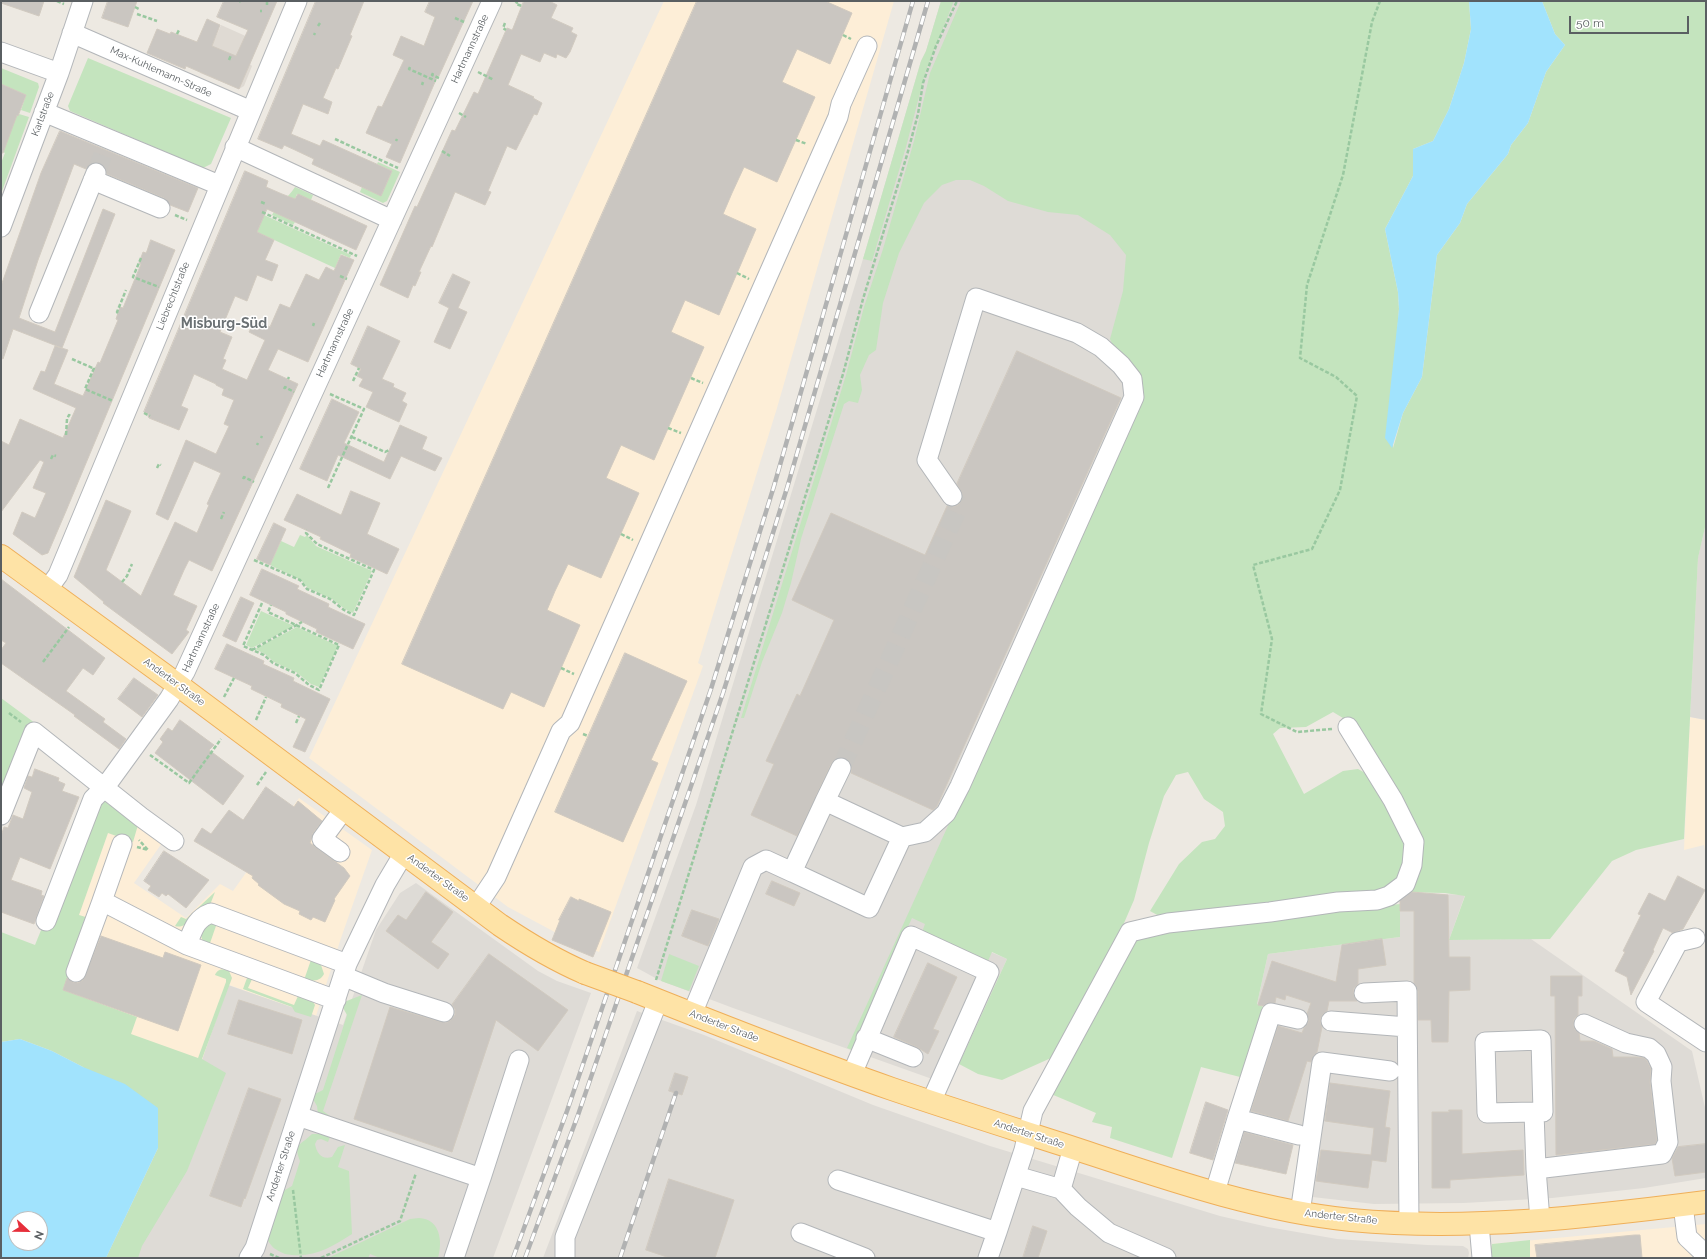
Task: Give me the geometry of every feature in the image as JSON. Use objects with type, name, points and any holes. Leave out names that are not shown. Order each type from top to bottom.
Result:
[{"type":"main road","name":"Anderter Straße","points":[[1,556],[527,943],[552,958],[585,973],[692,1014],[931,1102],[1215,1192],[1300,1213],[1351,1220],[1479,1224],[1540,1220],[1706,1202]]},
{"type":"street","name":"Karlstraße","points":[[1,227],[59,73],[83,1]]},
{"type":"street","name":"Liebrechtstraße","points":[[47,590],[58,574],[296,1]]},
{"type":"street","name":"Hartmannstraße","points":[[46,921],[93,799],[105,787],[169,700],[185,672],[492,1]]},
{"type":"street","name":"Max-Kuhlemann-Straße","points":[[72,33],[250,111]]},
{"type":"street","points":[[476,906],[496,877],[561,731],[570,723],[838,117],[842,104],[867,46]]},
{"type":"street","points":[[1,52],[59,73]]},
{"type":"street","points":[[44,112],[107,144],[219,185]]},
{"type":"street","points":[[235,147],[392,220]]},
{"type":"street","points":[[39,313],[94,177],[160,208]]},
{"type":"street","points":[[825,801],[902,837],[925,832],[946,813],[960,786],[1134,397],[1132,379],[1121,364],[1101,346],[1077,333],[976,298],[927,460],[952,496]]},
{"type":"street","points":[[988,1258],[1024,1150],[1033,1111],[1130,932],[1168,923],[1270,912],[1338,902],[1377,900],[1389,896],[1404,884],[1412,864],[1414,842],[1394,800],[1348,727]]},
{"type":"street","points":[[1,815],[34,732],[141,817],[174,841]]},
{"type":"street","points":[[792,872],[841,768]]},
{"type":"street","points":[[340,852],[322,839],[344,809]]},
{"type":"street","points":[[692,1014],[753,867],[766,860],[869,908],[902,837]]},
{"type":"street","points":[[76,972],[122,844]]},
{"type":"street","name":"Anderter Straße","points":[[249,1258],[254,1248],[298,1116],[345,970],[385,885],[404,853]]},
{"type":"street","points":[[102,901],[187,945],[336,1000]]},
{"type":"street","points":[[187,945],[196,924],[202,917],[211,913],[345,970],[384,993],[444,1012]]},
{"type":"street","points":[[852,1074],[910,936],[990,972],[931,1102]]},
{"type":"street","points":[[1695,938],[1678,942],[1646,1002],[1706,1042]]},
{"type":"street","points":[[1364,992],[1407,991],[1409,1223]]},
{"type":"street","points":[[565,1258],[565,1237],[658,1001]]},
{"type":"street","points":[[1215,1192],[1271,1013],[1298,1019]]},
{"type":"street","points":[[1331,1021],[1407,1027]]},
{"type":"street","points":[[1536,1169],[1662,1154],[1668,1142],[1661,1081],[1662,1067],[1656,1054],[1649,1048],[1626,1043],[1584,1024]]},
{"type":"street","points":[[866,1038],[913,1057]]},
{"type":"street","points":[[1541,1040],[1543,1112],[1534,1112],[1487,1113],[1485,1042],[1541,1040]]},
{"type":"street","points":[[454,1258],[519,1060]]},
{"type":"street","points":[[1300,1213],[1322,1062],[1390,1071]]},
{"type":"street","points":[[1534,1112],[1540,1220]]},
{"type":"street","points":[[298,1116],[481,1178]]},
{"type":"street","points":[[1237,1119],[1299,1135]]},
{"type":"street","points":[[1061,1189],[1073,1148]]},
{"type":"street","points":[[1016,1176],[1061,1189],[1078,1207],[1109,1233],[1166,1258]]},
{"type":"street","points":[[838,1180],[997,1232]]},
{"type":"street","points":[[1683,1205],[1687,1237],[1706,1255]]},
{"type":"street","points":[[1479,1224],[1482,1258]]},
{"type":"street","points":[[801,1233],[860,1257]]},
{"type":"path","points":[[515,1],[517,2],[516,4],[522,6]]},
{"type":"path","points":[[658,1001],[656,981],[843,374],[863,299],[908,155],[918,114],[923,83],[936,46],[957,1]]},
{"type":"path","points":[[1348,727],[1297,732],[1261,714],[1272,639],[1253,564],[1312,549],[1340,490],[1357,396],[1336,377],[1300,358],[1307,286],[1343,175],[1372,22],[1380,1]]},
{"type":"path","points":[[135,7],[139,9]]},
{"type":"path","points":[[137,14],[157,21]]},
{"type":"path","points":[[505,23],[502,28],[506,30]]},
{"type":"path","points":[[177,34],[178,30]]},
{"type":"path","points":[[229,60],[231,56]]},
{"type":"path","points":[[410,67],[410,69],[439,82],[441,79]]},
{"type":"path","points":[[474,70],[494,80]]},
{"type":"path","points":[[433,73],[432,75],[437,77]]},
{"type":"path","points":[[335,139],[403,171]]},
{"type":"path","points":[[261,202],[266,204]]},
{"type":"path","points":[[160,208],[202,226]]},
{"type":"path","points":[[262,212],[363,258]]},
{"type":"path","points":[[141,258],[133,276],[166,290]]},
{"type":"path","points":[[118,313],[117,312],[126,290]]},
{"type":"path","points":[[72,359],[95,368],[85,389],[127,407]]},
{"type":"path","points":[[353,381],[359,368]]},
{"type":"path","points":[[284,389],[285,387],[293,391],[295,396]]},
{"type":"path","points":[[326,392],[364,410],[328,488]]},
{"type":"path","points":[[66,435],[67,419],[69,415],[72,417]]},
{"type":"path","points":[[352,437],[385,452],[389,450]]},
{"type":"path","points":[[51,459],[53,455],[56,456]]},
{"type":"path","points":[[157,468],[158,464],[161,465]]},
{"type":"path","points":[[243,478],[244,477],[256,482],[254,486]]},
{"type":"path","points":[[221,519],[224,512]]},
{"type":"path","points":[[248,557],[300,580],[307,589],[330,599],[344,610],[354,615],[374,570],[366,565],[317,544],[306,534],[307,530]]},
{"type":"path","points":[[336,553],[338,548]]},
{"type":"path","points":[[122,582],[127,576],[132,564]]},
{"type":"path","points":[[262,603],[243,646],[264,655],[273,663],[295,673],[309,685],[319,690],[339,645],[268,612],[271,605]]},
{"type":"path","points":[[252,650],[298,626],[302,622]]},
{"type":"path","points":[[43,662],[69,626]]},
{"type":"path","points":[[222,701],[234,678]]},
{"type":"path","points":[[254,724],[266,697]]},
{"type":"path","points":[[296,723],[299,716]]},
{"type":"path","points":[[136,745],[189,783],[203,762],[222,739]]},
{"type":"path","points":[[257,785],[266,772]]},
{"type":"path","points":[[321,1258],[400,1221],[421,1158]]},
{"type":"path","points":[[291,1186],[296,1207],[301,1258]]},
{"type":"shaded area","points":[[664,1],[894,1],[777,408],[698,663],[703,666],[599,952],[564,937],[508,907],[309,758]]},
{"type":"shaded area","points":[[941,1],[1000,1],[1207,257],[925,924],[1007,959],[949,1085],[733,1008],[659,980],[637,968],[696,805],[863,259],[921,61],[926,51]]},
{"type":"shaded area","points":[[221,25],[259,42],[250,64],[252,66],[244,86],[239,89],[200,73]]},
{"type":"shaded area","points":[[1706,523],[1706,720],[1690,717],[1698,557]]},
{"type":"shaded area","points":[[1690,717],[1706,720],[1706,855],[1704,845],[1684,850]]},
{"type":"shaded area","points":[[299,798],[372,850],[341,938],[316,1016],[229,985],[191,1092],[35,1016],[101,805],[104,801],[162,843],[134,883],[186,918],[220,884],[233,891]]},
{"type":"shaded area","points":[[416,883],[538,971],[557,981],[591,993],[493,1258],[106,1258],[202,1060],[228,985],[343,1025],[376,930],[400,893]]},
{"type":"shaded area","points":[[1400,892],[1465,895],[1449,940],[1531,939],[1692,1051],[1706,1112],[1706,1178],[1644,1188],[1552,1198],[1464,1203],[1374,1204],[1295,1195],[1305,1134],[1232,1115],[1265,1007],[1257,1004],[1268,954],[1400,937]]},
{"type":"shaded area","points":[[637,1011],[704,1035],[873,1105],[990,1146],[1220,1216],[1268,1227],[1337,1239],[1463,1246],[1468,1249],[1468,1258],[543,1258]]},
{"type":"shaded area","points":[[1706,1224],[1706,1258],[1489,1258],[1492,1244]]},
{"type":"green space","points":[[941,1],[954,1],[926,70],[906,147],[872,261],[863,259],[921,61],[926,51]]},
{"type":"green space","points":[[961,1],[1469,1],[1471,29],[1464,63],[1449,109],[1433,141],[1413,149],[1413,176],[1385,229],[1398,292],[1399,309],[1395,360],[1393,448],[1403,413],[1422,377],[1437,255],[1460,223],[1467,204],[1508,154],[1511,145],[1528,123],[1546,72],[1565,45],[1555,34],[1542,1],[1706,1],[1706,523],[1698,558],[1684,839],[1636,850],[1612,861],[1550,939],[1449,940],[1465,896],[1445,893],[1400,892],[1411,889],[1417,881],[1422,847],[1413,819],[1358,727],[1333,712],[1306,727],[1280,728],[1273,734],[1304,794],[1343,771],[1358,769],[1371,776],[1407,838],[1409,867],[1383,897],[1161,917],[1150,911],[1179,864],[1202,842],[1215,839],[1225,826],[1223,812],[1204,799],[1188,772],[1176,775],[1164,796],[1149,843],[1134,900],[1121,930],[1051,1058],[1002,1080],[978,1074],[959,1064],[1007,959],[992,952],[988,961],[922,932],[925,924],[912,918],[852,1050],[847,1048],[1142,399],[1119,359],[1110,339],[1123,291],[1126,255],[1110,235],[1078,215],[1048,212],[1008,201],[984,186],[970,180],[956,180],[942,185],[924,203],[899,253],[883,303],[876,350],[869,355],[860,375],[862,390],[858,403],[849,401],[844,404],[801,539],[791,583],[782,613],[762,662],[744,718],[741,718],[846,375],[864,307],[883,249],[914,141],[930,73]]},
{"type":"green space","points":[[88,58],[231,118],[211,164],[203,168],[70,111],[68,106]]},
{"type":"green space","points":[[1,68],[38,83],[39,87],[30,113],[21,110],[26,95],[1,84]]},
{"type":"green space","points":[[12,113],[18,116],[19,114],[29,117],[1,194],[1,163],[5,153],[3,152]]},
{"type":"green space","points":[[378,162],[400,172],[387,201],[383,203],[360,192],[362,187],[381,195],[392,171],[377,164]]},
{"type":"green space","points":[[295,187],[313,195],[311,200],[297,194],[287,218],[295,222],[293,225],[272,215]]},
{"type":"green space","points":[[264,215],[351,255],[350,258],[341,254],[335,268],[257,232]]},
{"type":"green space","points":[[300,535],[305,537],[307,535],[316,546],[372,571],[353,613],[332,599],[308,588],[301,580],[270,565],[281,541],[294,547]]},
{"type":"green space","points":[[261,611],[294,626],[252,648],[246,645]]},
{"type":"green space","points":[[297,627],[338,646],[319,687],[311,684],[296,672],[274,662],[265,654],[255,649]]},
{"type":"green space","points":[[1,698],[39,726],[1,818]]},
{"type":"green space","points":[[104,801],[138,825],[133,842],[108,833],[79,915],[89,918],[63,990],[137,1017],[131,1034],[198,1058],[226,982],[226,979],[215,975],[219,970],[225,970],[229,971],[232,978],[202,1059],[226,1073],[187,1171],[142,1246],[138,1258],[106,1258],[158,1148],[83,1067],[52,1051],[20,1039],[1,1042],[1,932],[35,945],[93,802],[101,805]]},
{"type":"green space","points":[[215,892],[210,905],[204,905],[195,916],[183,926],[175,926],[181,917],[186,919]]},
{"type":"green space","points":[[1400,904],[1400,937],[1268,954],[1257,1004],[1266,1008],[1244,1078],[1201,1067],[1172,1158],[1110,1138],[1112,1127],[1092,1122],[1096,1113],[1051,1094],[1134,941],[1190,928]]},
{"type":"green space","points":[[208,923],[217,923],[209,946],[203,941],[201,935],[203,929]]},
{"type":"green space","points":[[669,954],[699,966],[689,991],[661,981]]},
{"type":"green space","points":[[312,957],[321,965],[324,974],[318,980],[304,980]]},
{"type":"green space","points":[[253,977],[248,988],[294,1005],[298,996],[313,1002],[315,1005],[311,1017],[295,1012],[292,1007],[243,989],[247,978]]},
{"type":"green space","points":[[362,995],[323,1111],[334,1119],[318,1114],[317,1106],[313,1099],[315,1094],[323,1090],[347,1015],[342,1006],[344,1002]]},
{"type":"green space","points":[[312,1134],[320,1134],[330,1137],[328,1142],[321,1139],[317,1140],[315,1144],[317,1151],[325,1158],[332,1157],[338,1147],[345,1145],[338,1167],[349,1171],[352,1234],[329,1248],[313,1254],[285,1254],[274,1248],[267,1239],[283,1191],[292,1186],[300,1161],[297,1151],[299,1145]]},
{"type":"green space","points":[[419,1218],[432,1222],[436,1227],[440,1238],[438,1258],[380,1258],[370,1254],[368,1258],[328,1258],[410,1219]]},
{"type":"green space","points":[[1530,1240],[1530,1258],[1489,1258],[1492,1244]]},
{"type":"water","points":[[1469,1],[1542,1],[1555,34],[1565,45],[1546,72],[1528,123],[1511,145],[1508,154],[1467,204],[1460,223],[1437,255],[1422,377],[1403,413],[1392,448],[1385,438],[1399,309],[1398,292],[1385,229],[1413,176],[1413,149],[1433,141],[1449,109],[1464,63],[1471,29]]},
{"type":"water","points":[[20,1039],[52,1051],[83,1067],[125,1084],[158,1108],[158,1148],[106,1258],[1,1258],[1,1042]]},
{"type":"building","points":[[1,1],[44,1],[39,16],[1,3]]},
{"type":"building","points":[[108,1],[137,1],[128,27],[102,18]]},
{"type":"building","points":[[224,1],[277,1],[239,89],[186,66],[185,69],[147,53],[157,29],[170,34],[171,32],[197,42],[207,19],[220,25],[212,46],[236,56],[248,30],[217,17]]},
{"type":"building","points":[[316,1],[364,1],[350,35],[352,36],[338,69],[336,68],[323,98],[332,102],[328,114],[303,104],[291,134],[320,146],[323,140],[392,171],[381,196],[312,164],[314,159],[295,150],[284,145],[282,149],[258,139]]},
{"type":"building","points":[[430,1],[473,1],[439,76],[438,75],[400,163],[386,157],[392,144],[366,133],[378,106],[382,107],[404,60],[393,55],[401,36],[424,46],[435,17],[425,12]]},
{"type":"building","points":[[524,1],[549,1],[557,5],[551,18],[573,28],[571,32],[577,35],[566,58],[557,54],[556,58],[544,53],[540,62],[521,54],[508,85],[534,97],[533,98],[542,103],[537,115],[534,114],[516,150],[507,146],[488,191],[491,192],[485,205],[455,192],[432,247],[431,246],[419,272],[421,272],[415,286],[413,285],[408,298],[380,285],[415,206],[417,207],[452,130],[455,131],[474,92],[478,94],[507,28],[512,30]]},
{"type":"building","points":[[697,1],[825,1],[852,13],[830,64],[797,49],[782,82],[815,97],[777,182],[744,167],[732,193],[723,214],[756,229],[719,315],[685,300],[671,332],[704,347],[654,460],[621,445],[606,478],[639,493],[601,578],[568,564],[555,591],[547,610],[580,625],[544,707],[511,692],[503,709],[402,664]]},
{"type":"building","points":[[1,84],[26,95],[3,153],[1,153]]},
{"type":"building","points":[[60,131],[198,188],[188,212],[170,205],[164,198],[107,174],[105,167],[100,163],[94,162],[86,169],[74,164],[38,260],[19,318],[55,332],[103,209],[115,214],[62,348],[13,329],[3,359],[1,358],[1,286],[41,173]]},
{"type":"building","points":[[245,171],[268,181],[266,187],[295,199],[298,194],[367,226],[356,250],[267,209],[257,232],[274,240],[265,260],[278,265],[272,281],[257,275],[247,301],[235,296],[220,332],[232,337],[223,359],[226,360],[222,369],[247,380],[265,340],[249,332],[255,320],[270,327],[280,304],[290,308],[306,274],[319,280],[326,267],[334,271],[341,255],[354,260],[308,362],[278,349],[268,370],[298,384],[212,571],[189,560],[184,570],[173,595],[197,606],[186,630],[189,632],[172,654],[103,603],[104,602],[74,577],[106,500],[131,511],[106,570],[141,596],[175,522],[197,533],[209,505],[207,504],[221,473],[194,461],[168,520],[156,514],[186,440],[216,454],[229,426],[224,424],[234,400],[222,395],[224,389],[194,374],[181,406],[188,409],[179,430],[149,418],[149,414],[144,412]]},
{"type":"building","points":[[151,240],[175,250],[48,553],[42,555],[13,534],[22,512],[35,518],[46,493],[33,488],[44,462],[40,460],[1,512],[1,441],[9,445],[20,419],[63,438],[76,408],[33,389],[41,371],[45,372],[55,346],[68,350],[54,384],[83,396],[98,362],[100,363],[118,320],[116,319],[120,307],[123,308],[141,264],[139,263],[143,252],[146,253]]},
{"type":"building","points":[[453,274],[470,282],[458,308],[467,312],[450,349],[434,342],[449,308],[439,303]]},
{"type":"building","points":[[368,326],[400,341],[382,379],[394,384],[393,387],[406,393],[402,401],[407,404],[399,422],[366,407],[373,392],[359,386],[363,379],[357,376],[361,369],[351,364]]},
{"type":"building","points":[[1017,351],[1121,398],[937,806],[933,810],[851,773],[852,768],[850,762],[846,758],[841,757],[835,759],[831,764],[797,836],[751,815],[774,764],[766,761],[797,694],[800,696],[834,620],[792,600],[831,513],[925,555],[947,506],[953,507],[958,505],[962,500],[963,495],[957,484]]},
{"type":"building","points":[[332,399],[359,412],[344,443],[384,462],[400,425],[427,437],[422,449],[442,458],[435,471],[401,456],[390,479],[338,455],[327,481],[300,469]]},
{"type":"building","points":[[351,491],[380,503],[367,534],[399,549],[387,574],[350,557],[351,554],[320,539],[321,537],[284,520],[297,494],[341,515]]},
{"type":"building","points":[[274,523],[286,529],[270,565],[257,559]]},
{"type":"building","points":[[262,569],[299,586],[297,589],[329,604],[328,607],[365,624],[353,649],[316,632],[317,629],[250,595]]},
{"type":"building","points":[[1,579],[105,658],[93,675],[83,668],[66,691],[105,719],[103,722],[126,739],[119,749],[74,716],[75,715],[1,663],[1,650],[6,643],[1,640]]},
{"type":"building","points":[[241,597],[254,603],[236,642],[223,636]]},
{"type":"building","points":[[227,644],[264,661],[263,664],[294,678],[293,681],[330,699],[305,752],[293,747],[306,719],[281,707],[282,704],[251,689],[252,686],[215,669]]},
{"type":"building","points":[[625,653],[687,681],[651,760],[658,763],[623,842],[555,812]]},
{"type":"building","points":[[134,678],[158,695],[142,717],[118,699]]},
{"type":"building","points":[[180,720],[214,745],[209,750],[244,776],[223,805],[155,753],[163,742],[160,739],[168,728],[172,731]]},
{"type":"building","points":[[35,769],[59,778],[58,781],[65,784],[62,791],[79,797],[50,869],[20,857],[11,880],[42,891],[41,895],[44,896],[34,924],[1,912],[1,836],[4,827],[8,828],[13,815],[23,819],[32,792],[24,788],[28,776],[32,777]]},
{"type":"building","points":[[266,787],[294,807],[298,801],[322,821],[313,833],[310,843],[344,868],[350,876],[334,899],[335,900],[325,922],[313,917],[311,920],[299,914],[300,911],[284,904],[258,885],[259,884],[252,878],[253,876],[194,841],[202,828],[211,834],[229,810],[243,820]]},
{"type":"building","points":[[164,851],[209,880],[186,908],[168,894],[166,896],[162,893],[159,897],[148,890],[151,886],[144,881]]},
{"type":"building","points":[[1678,876],[1705,890],[1683,929],[1673,933],[1663,928],[1653,950],[1654,951],[1631,995],[1627,977],[1615,971],[1641,915],[1638,914],[1649,893],[1665,901]]},
{"type":"building","points":[[772,881],[800,893],[794,906],[766,894]]},
{"type":"building","points":[[426,892],[453,912],[431,942],[449,954],[438,969],[386,931],[398,915],[406,920]]},
{"type":"building","points":[[1412,892],[1448,895],[1449,957],[1470,957],[1470,990],[1449,991],[1448,1042],[1432,1042],[1431,1020],[1418,1020],[1418,991],[1414,983],[1414,911],[1400,911],[1400,901]]},
{"type":"building","points":[[571,897],[611,912],[593,957],[552,940],[559,920]]},
{"type":"building","points":[[692,910],[719,919],[708,946],[682,936]]},
{"type":"building","points":[[101,936],[163,958],[165,952],[201,965],[178,1031],[63,990],[67,978],[78,983],[83,980]]},
{"type":"building","points":[[1382,939],[1386,965],[1358,969],[1358,984],[1354,988],[1353,993],[1357,1001],[1329,1001],[1327,1011],[1322,1015],[1320,1021],[1322,1027],[1317,1052],[1313,1056],[1311,1062],[1307,1061],[1288,1121],[1251,1111],[1278,1026],[1302,1033],[1309,1021],[1307,1014],[1311,1003],[1286,995],[1285,1000],[1276,997],[1275,1003],[1268,1003],[1263,1006],[1258,1005],[1272,961],[1336,982],[1342,945]]},
{"type":"building","points":[[489,954],[568,1010],[538,1051],[496,1020],[452,1152],[354,1119],[390,1007],[446,1023],[455,1015],[455,1009],[452,1005]]},
{"type":"building","points":[[928,963],[957,977],[933,1029],[939,1031],[928,1054],[917,1047],[894,1037]]},
{"type":"building","points":[[1551,976],[1582,976],[1582,996],[1578,996],[1578,1015],[1574,1019],[1573,1025],[1575,1030],[1579,1033],[1580,1041],[1594,1041],[1612,1049],[1613,1057],[1637,1057],[1644,1058],[1647,1061],[1651,1069],[1650,1082],[1657,1140],[1655,1144],[1556,1155],[1555,996],[1551,996]]},
{"type":"building","points":[[239,1000],[302,1020],[292,1054],[228,1034]]},
{"type":"building","points":[[675,1073],[688,1077],[682,1095],[669,1091]]},
{"type":"building","points":[[1330,1083],[1390,1091],[1385,1127],[1390,1128],[1386,1162],[1372,1160],[1368,1188],[1316,1181],[1321,1150],[1371,1155],[1374,1128],[1325,1121]]},
{"type":"building","points":[[249,1088],[281,1099],[241,1207],[210,1196]]},
{"type":"building","points":[[1206,1102],[1228,1110],[1213,1160],[1190,1153]]},
{"type":"building","points":[[1449,1110],[1462,1110],[1462,1154],[1523,1150],[1524,1175],[1450,1180],[1450,1188],[1432,1188],[1432,1112],[1449,1112]]},
{"type":"building","points":[[1244,1132],[1293,1145],[1286,1174],[1235,1163]]},
{"type":"building","points":[[1706,1144],[1706,1172],[1675,1176],[1672,1158],[1678,1147]]},
{"type":"building","points":[[669,1179],[734,1200],[715,1258],[670,1258],[646,1250]]},
{"type":"building","points":[[1033,1226],[1047,1231],[1038,1258],[1023,1258]]},
{"type":"building","points":[[1640,1235],[1642,1258],[1537,1258],[1535,1245]]},
{"type":"tunnel","points":[[96,173],[105,149]]},
{"type":"tunnel","points":[[841,768],[959,506],[952,496]]},
{"type":"railway","points":[[513,1258],[567,1111],[711,689],[774,486],[913,1]]},
{"type":"railway","points":[[525,1258],[578,1115],[723,693],[787,488],[928,1]]},
{"type":"railway","points":[[620,1258],[676,1093]]},
{"type":"district","name":"Misburg-Süd","points":[[224,324]]}]
